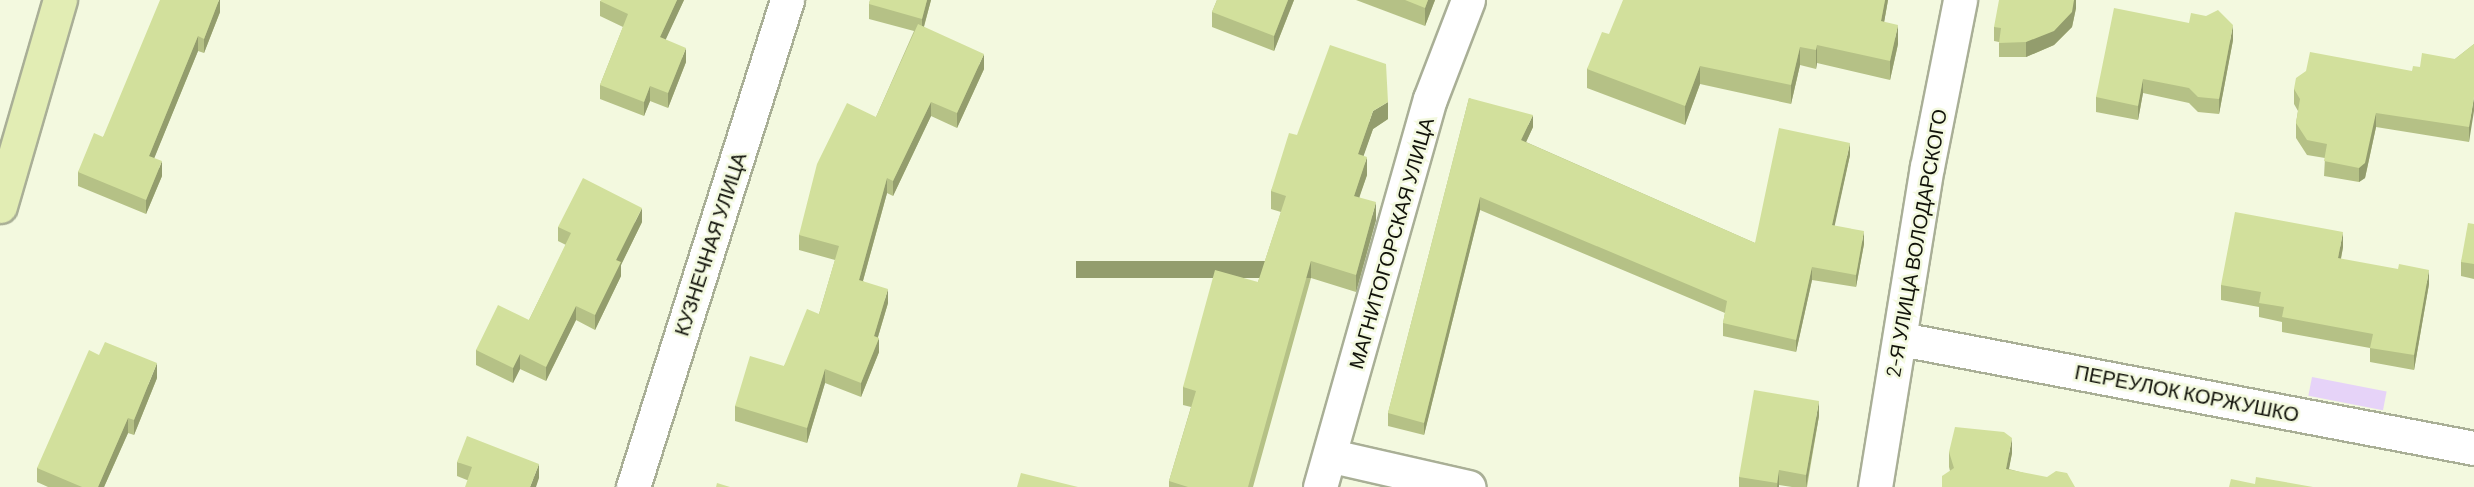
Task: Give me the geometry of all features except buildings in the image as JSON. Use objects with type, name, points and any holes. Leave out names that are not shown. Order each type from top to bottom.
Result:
[{"type":"main road","points":[[0,206],[60,0]]},
{"type":"street","name":"КУЗНЕЧНАЯ УЛИЦА","points":[[633,487],[787,0]]},
{"type":"street","name":"МАГНИТОГОРСКАЯ УЛИЦА","points":[[1320,487],[1332,456],[1431,99],[1467,0]]},
{"type":"street","name":"2-Я УЛИЦА ВОЛОДАРСКОГО","points":[[1875,487],[1901,339],[1927,167],[1960,0]]},
{"type":"street","name":"ПЕРЕУЛОК КОРЖУШКО","points":[[1901,339],[2474,448]]},
{"type":"street","points":[[1332,456],[1469,487]]},
{"type":"shaded area","points":[[2312,377],[2387,392],[2383,410],[2308,396]]}]
